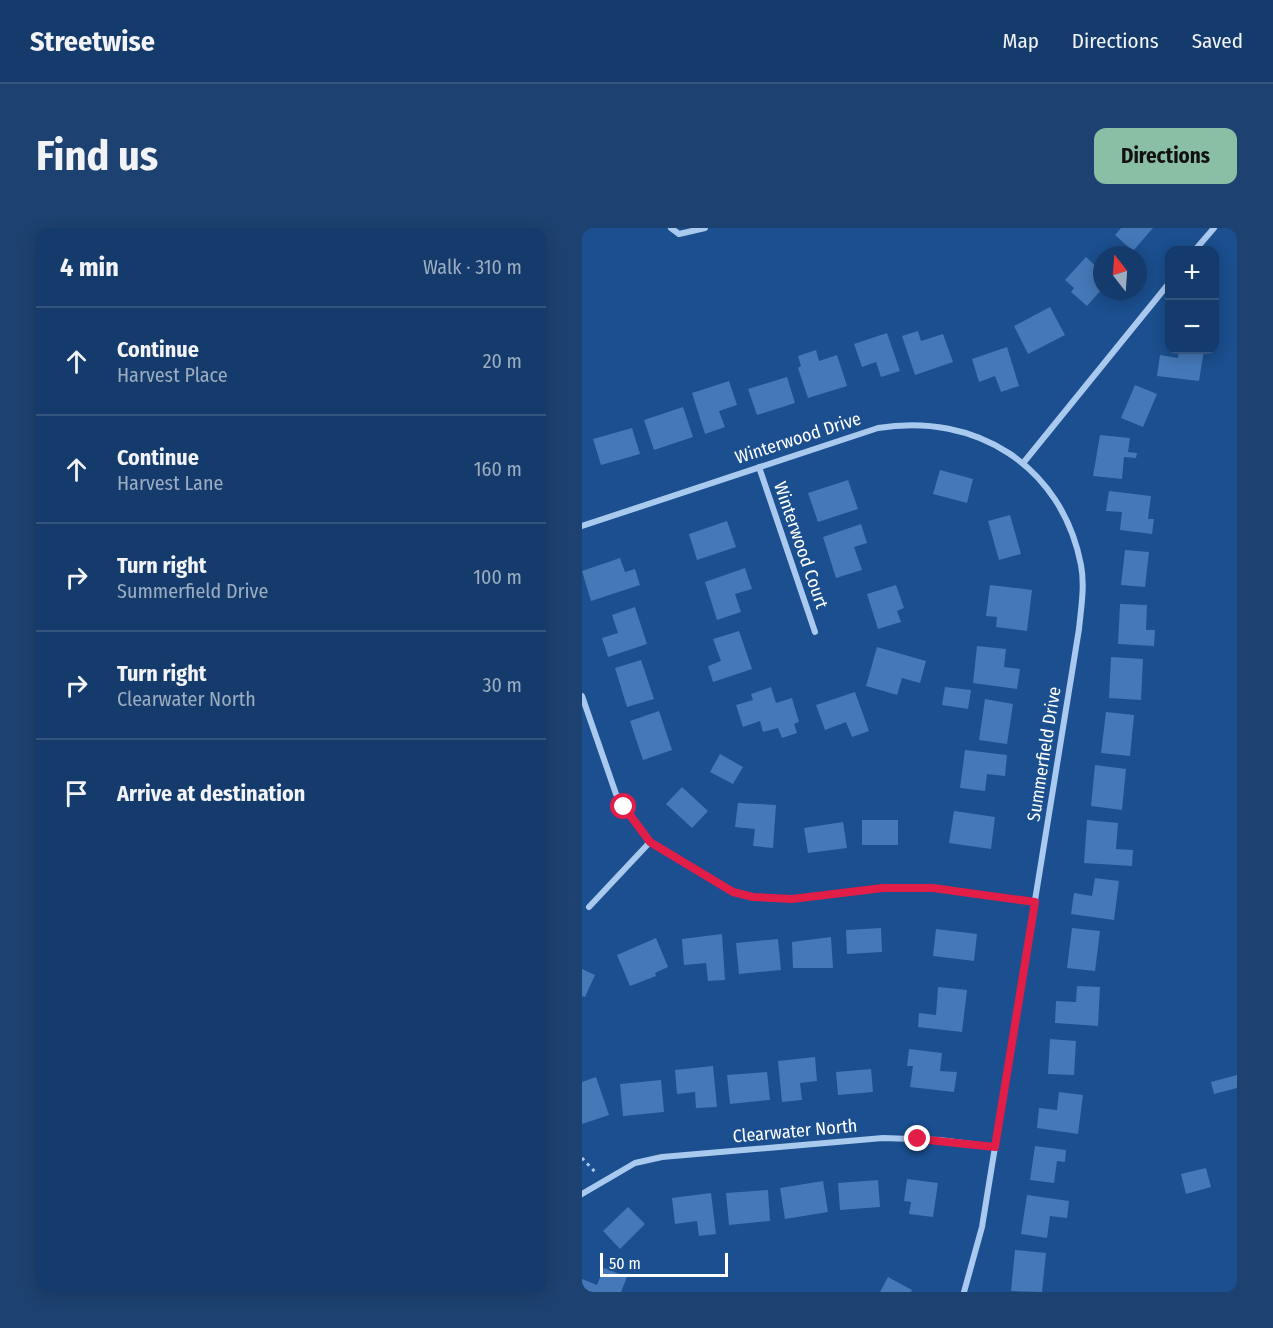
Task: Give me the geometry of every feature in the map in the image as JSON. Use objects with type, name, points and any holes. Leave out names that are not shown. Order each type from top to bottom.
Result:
[{"type":"street","points":[[671,228],[679,234],[705,228]]},
{"type":"street","points":[[1198,246],[1214,228]]},
{"type":"street","points":[[1024,462],[1165,288]]},
{"type":"street","name":"Winterwood Drive","points":[[582,526],[878,428],[915,423],[955,428],[1024,462]]},
{"type":"street","name":"Summerfield Drive","points":[[964,1292],[982,1227],[1079,629],[1083,585],[1077,549],[1065,516],[1053,494],[1024,462]]},
{"type":"street","name":"Winterwood Court","points":[[759,467],[815,632]]},
{"type":"street","points":[[582,696],[616,794],[650,842],[733,892],[753,897],[792,899],[883,888],[933,888],[1035,902]]},
{"type":"street","points":[[589,908],[650,842]]},
{"type":"street","name":"Clearwater North","points":[[582,1194],[635,1163],[662,1157],[883,1138],[940,1140],[995,1147]]},
{"type":"path","points":[[582,1158],[603,1180]]},
{"type":"building","points":[[1121,228],[1153,228],[1137,246],[1127,246],[1115,235]]},
{"type":"building","points":[[1086,257],[1093,264],[1093,299],[1087,306],[1071,292],[1074,288],[1065,280]]},
{"type":"building","points":[[1050,307],[1065,335],[1028,354],[1014,326]]},
{"type":"building","points":[[918,331],[921,341],[943,334],[953,362],[915,375],[902,336]]},
{"type":"building","points":[[887,333],[900,371],[881,377],[876,362],[862,367],[854,344]]},
{"type":"building","points":[[1007,347],[1019,386],[1001,392],[995,376],[979,382],[972,359]]},
{"type":"building","points":[[816,350],[819,361],[837,355],[847,386],[808,398],[798,368],[801,366],[798,356]]},
{"type":"building","points":[[1178,354],[1203,354],[1199,381],[1157,376],[1160,355],[1178,358]]},
{"type":"building","points":[[787,377],[795,403],[757,415],[748,389]]},
{"type":"building","points":[[729,381],[737,405],[719,411],[725,427],[705,434],[692,393]]},
{"type":"building","points":[[1135,385],[1157,394],[1143,427],[1121,418]]},
{"type":"building","points":[[683,407],[693,437],[654,450],[644,420]]},
{"type":"building","points":[[632,428],[640,454],[601,465],[593,439]]},
{"type":"building","points":[[1100,435],[1130,438],[1128,452],[1137,453],[1136,458],[1124,457],[1122,479],[1093,476]]},
{"type":"building","points":[[940,470],[973,479],[967,503],[933,494]]},
{"type":"building","points":[[848,480],[858,509],[818,522],[808,493]]},
{"type":"building","points":[[1109,491],[1151,496],[1148,519],[1154,519],[1152,534],[1120,530],[1122,512],[1106,511]]},
{"type":"building","points":[[1010,515],[1021,554],[999,560],[988,521]]},
{"type":"building","points":[[727,521],[736,547],[697,560],[689,534]]},
{"type":"building","points":[[861,524],[867,543],[854,547],[862,570],[836,578],[823,537]]},
{"type":"building","points":[[1125,550],[1149,552],[1145,587],[1121,585]]},
{"type":"building","points":[[620,558],[625,572],[635,569],[640,585],[591,601],[582,571]]},
{"type":"building","points":[[745,568],[752,589],[735,594],[741,612],[717,620],[705,582]]},
{"type":"building","points":[[896,585],[904,608],[897,611],[901,622],[878,629],[867,594]]},
{"type":"building","points":[[990,585],[1032,590],[1027,631],[996,627],[997,617],[986,616]]},
{"type":"building","points":[[1120,604],[1147,605],[1146,630],[1155,630],[1154,646],[1118,644]]},
{"type":"building","points":[[635,607],[647,644],[608,657],[602,638],[618,633],[612,615]]},
{"type":"building","points":[[739,631],[752,669],[713,682],[708,666],[721,661],[713,639]]},
{"type":"building","points":[[977,646],[1006,649],[1004,667],[1020,669],[1017,689],[973,683]]},
{"type":"building","points":[[877,647],[926,661],[920,683],[902,678],[897,695],[866,686]]},
{"type":"building","points":[[1111,657],[1143,659],[1141,700],[1109,698]]},
{"type":"building","points":[[641,660],[654,699],[627,707],[615,668]]},
{"type":"building","points":[[771,687],[776,703],[792,698],[799,722],[794,724],[797,733],[782,738],[778,728],[763,732],[760,721],[743,727],[736,705],[753,700],[751,694]]},
{"type":"building","points":[[945,687],[971,690],[968,709],[942,705]]},
{"type":"building","points":[[855,692],[869,731],[852,737],[846,722],[825,730],[816,705]]},
{"type":"building","points":[[985,699],[1013,704],[1007,744],[979,740]]},
{"type":"building","points":[[659,711],[672,750],[643,760],[630,721]]},
{"type":"building","points":[[1106,712],[1134,715],[1130,756],[1101,753]]},
{"type":"building","points":[[965,750],[1007,755],[1005,776],[987,774],[985,791],[960,788]]},
{"type":"building","points":[[720,754],[743,767],[733,784],[710,772]]},
{"type":"building","points":[[1095,765],[1126,769],[1122,810],[1091,806]]},
{"type":"building","points":[[682,787],[708,811],[692,828],[666,804]]},
{"type":"building","points":[[738,803],[776,805],[773,848],[753,846],[755,829],[735,827]]},
{"type":"building","points":[[954,811],[995,817],[991,849],[949,843]]},
{"type":"building","points":[[862,820],[898,820],[898,845],[862,845]]},
{"type":"building","points":[[1087,820],[1118,823],[1116,849],[1133,850],[1132,866],[1084,863]]},
{"type":"building","points":[[843,822],[847,848],[808,853],[804,828]]},
{"type":"building","points":[[1095,878],[1119,881],[1114,920],[1071,914],[1074,893],[1092,896]]},
{"type":"building","points":[[881,928],[882,952],[847,954],[846,930]]},
{"type":"building","points":[[1072,928],[1100,931],[1095,971],[1067,968]]},
{"type":"building","points":[[936,929],[977,934],[974,961],[933,956]]},
{"type":"building","points":[[722,934],[725,980],[708,981],[706,963],[684,965],[682,939]]},
{"type":"building","points":[[831,937],[833,968],[793,968],[792,942]]},
{"type":"building","points":[[656,938],[668,967],[655,973],[656,976],[630,986],[617,955]]},
{"type":"building","points":[[778,939],[781,970],[739,974],[736,943]]},
{"type":"building","points":[[582,969],[595,975],[585,997],[582,996]]},
{"type":"building","points":[[1077,986],[1100,987],[1098,1026],[1055,1023],[1056,1001],[1076,1002]]},
{"type":"building","points":[[938,987],[967,990],[962,1032],[918,1027],[919,1013],[936,1015]]},
{"type":"building","points":[[1050,1039],[1076,1041],[1074,1075],[1048,1074]]},
{"type":"building","points":[[909,1049],[942,1053],[940,1071],[957,1072],[954,1092],[910,1087],[913,1066],[907,1066]]},
{"type":"building","points":[[815,1057],[817,1081],[800,1083],[802,1100],[782,1102],[778,1061]]},
{"type":"building","points":[[713,1066],[717,1107],[696,1108],[695,1092],[677,1094],[675,1070]]},
{"type":"building","points":[[871,1069],[873,1092],[838,1095],[836,1072]]},
{"type":"building","points":[[767,1072],[770,1100],[730,1104],[727,1075]]},
{"type":"building","points":[[1237,1075],[1237,1088],[1214,1094],[1211,1082]]},
{"type":"building","points":[[596,1077],[609,1115],[582,1124],[582,1082]]},
{"type":"building","points":[[661,1080],[664,1112],[623,1116],[620,1084]]},
{"type":"building","points":[[1059,1092],[1083,1095],[1078,1134],[1037,1128],[1039,1108],[1057,1110]]},
{"type":"building","points":[[1035,1146],[1066,1150],[1065,1162],[1057,1161],[1054,1183],[1030,1180]]},
{"type":"building","points":[[1206,1168],[1211,1187],[1186,1194],[1181,1174]]},
{"type":"building","points":[[907,1179],[938,1183],[933,1217],[909,1214],[911,1202],[904,1201]]},
{"type":"building","points":[[878,1180],[880,1207],[840,1210],[838,1183]]},
{"type":"building","points":[[823,1181],[828,1212],[785,1219],[780,1188]]},
{"type":"building","points":[[768,1190],[770,1221],[729,1225],[726,1193]]},
{"type":"building","points":[[711,1193],[716,1234],[699,1236],[697,1221],[675,1224],[672,1198]]},
{"type":"building","points":[[1027,1195],[1069,1201],[1067,1218],[1050,1216],[1047,1238],[1021,1234]]},
{"type":"building","points":[[628,1207],[645,1224],[620,1249],[603,1231]]},
{"type":"building","points":[[1015,1250],[1046,1253],[1042,1292],[1011,1291]]},
{"type":"building","points":[[604,1268],[627,1277],[621,1292],[582,1292],[582,1279],[597,1285]]},
{"type":"building","points":[[888,1277],[912,1290],[911,1292],[880,1292]]},
{"type":"route","points":[[624,807],[650,842],[733,892],[753,897],[792,899],[900,887],[933,888],[1035,902],[995,1147],[918,1139]]}]
